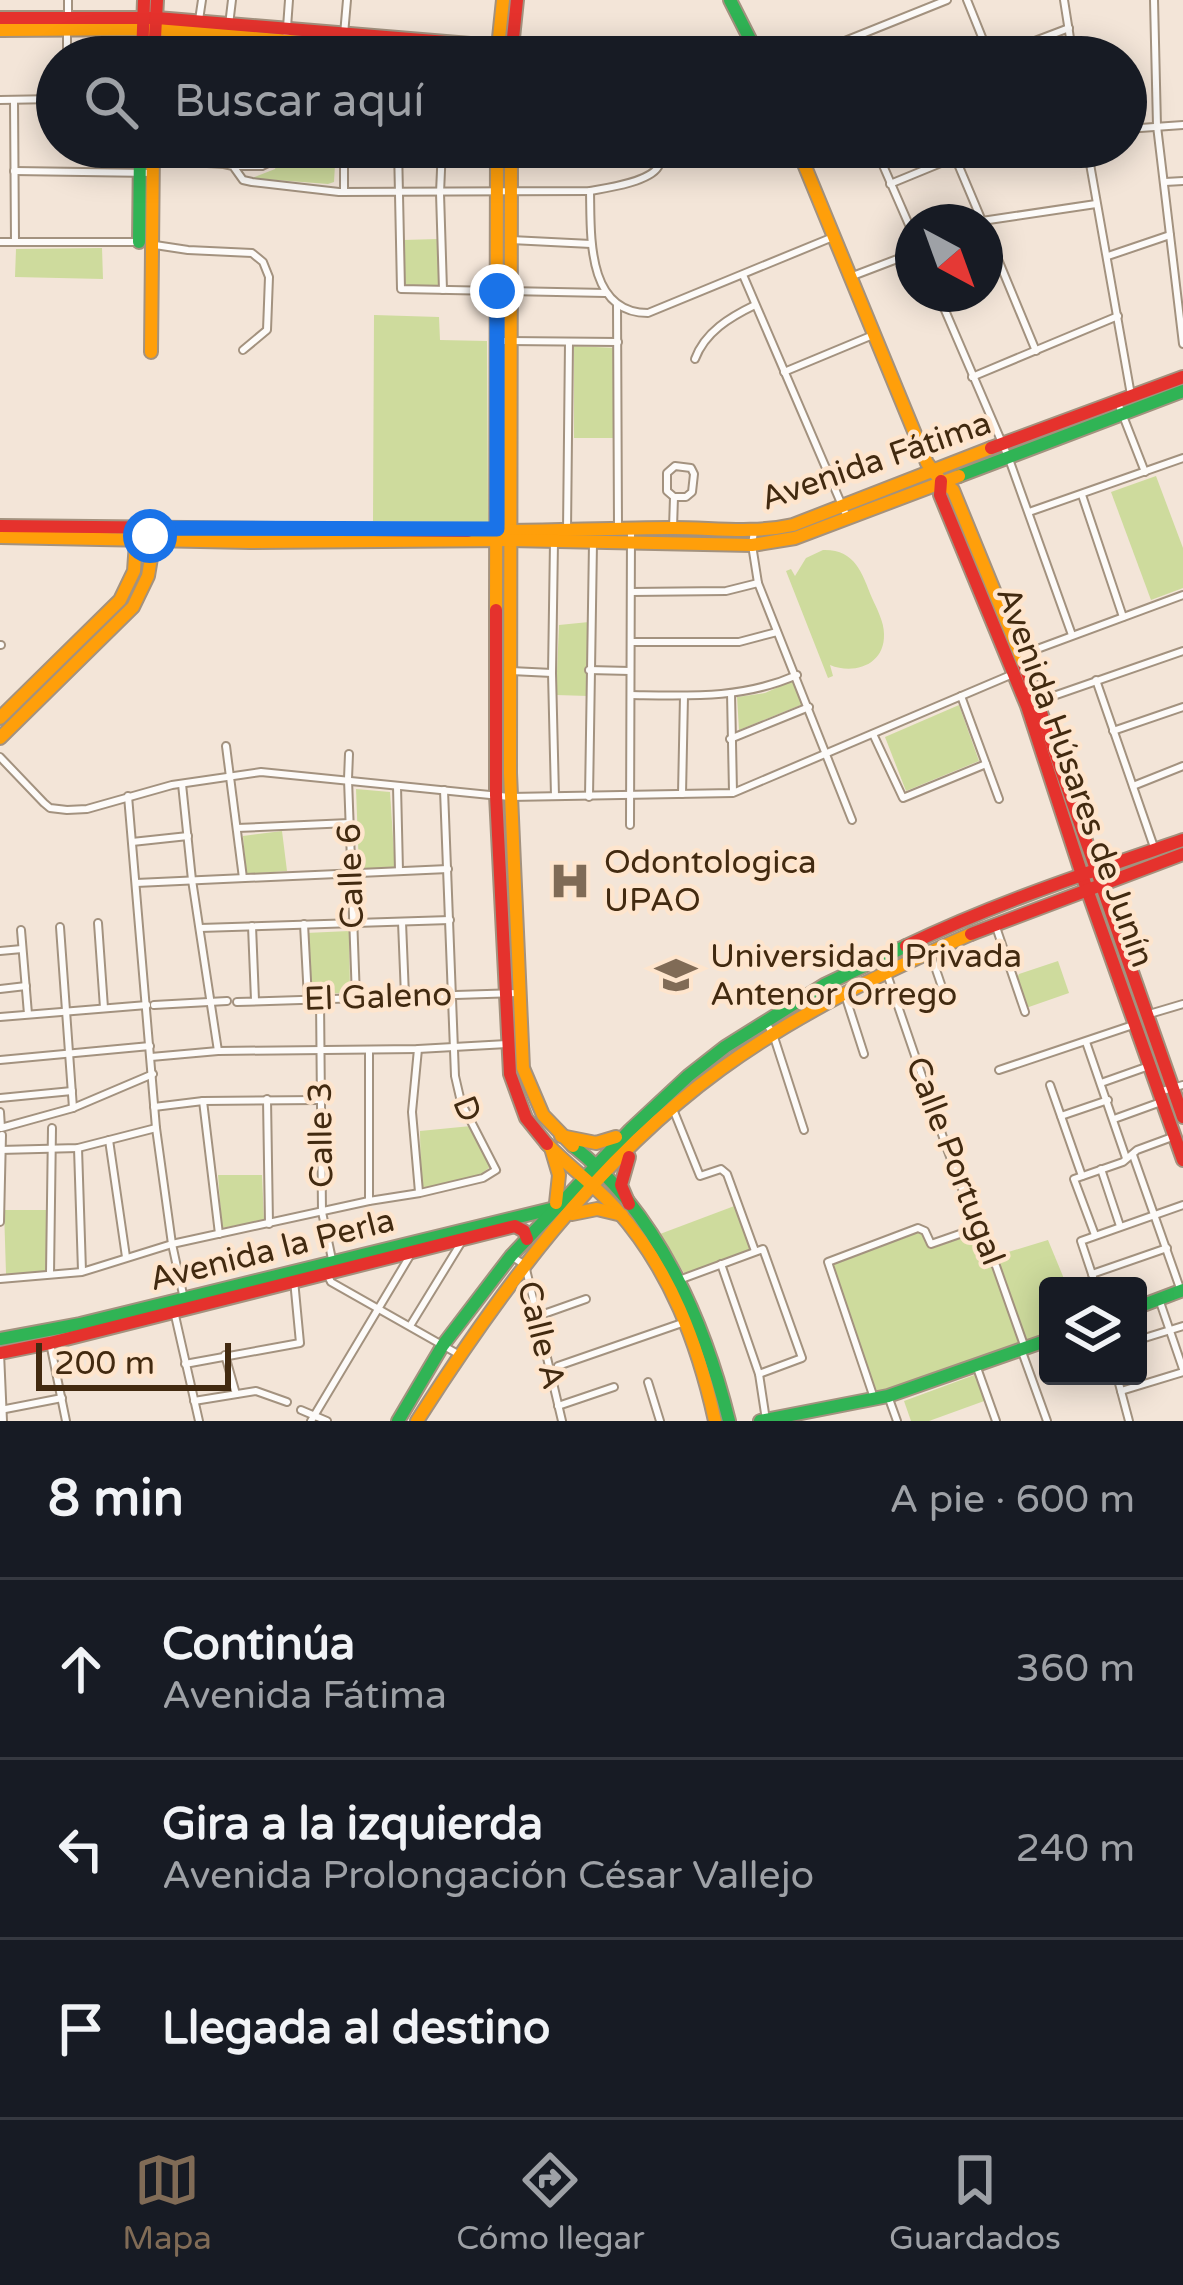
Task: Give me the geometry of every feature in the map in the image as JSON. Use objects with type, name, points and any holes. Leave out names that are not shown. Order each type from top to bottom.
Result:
[{"type":"main road","points":[[144,0],[151,36]]},
{"type":"main road","points":[[147,36],[157,0]]},
{"type":"main road","points":[[503,0],[504,36]]},
{"type":"main road","points":[[509,36],[517,0]]},
{"type":"main road","points":[[730,0],[748,36]]},
{"type":"main road","points":[[0,18],[67,24],[199,22],[286,36]]},
{"type":"main road","points":[[0,30],[67,24]]},
{"type":"main road","points":[[150,24],[286,36]]},
{"type":"main road","points":[[146,168],[151,352]]},
{"type":"main road","points":[[499,168],[504,240],[504,728],[510,773],[503,796]]},
{"type":"main road","points":[[503,190],[507,168]]},
{"type":"main road","points":[[804,168],[927,463],[937,475]]},
{"type":"main road","name":"Avenida Fátima","points":[[0,526],[372,541],[566,532],[795,538],[845,512],[1124,405],[1183,377]]},
{"type":"main road","name":"Avenida Fátima","points":[[1124,405],[1183,391]]},
{"type":"main road","name":"Avenida Húsares de Junín","points":[[937,475],[953,490],[1022,655],[1032,704],[1091,879],[1141,1019],[1183,1117]]},
{"type":"main road","name":"Avenida Húsares de Junín","points":[[937,475],[940,495],[983,602],[1013,674],[1032,704]]},
{"type":"main road","name":"Avenida Fátima","points":[[504,535],[593,543],[673,528],[753,538]]},
{"type":"main road","name":"Avenida Fátima","points":[[0,537],[70,532]]},
{"type":"main road","points":[[0,718],[142,593],[151,558],[144,534]]},
{"type":"main road","points":[[504,579],[511,671],[504,728],[496,748],[503,796],[512,993],[528,1086],[536,1106],[561,1136],[606,1175],[626,1209]]},
{"type":"main road","points":[[983,602],[998,596]]},
{"type":"main road","points":[[0,738],[106,626]]},
{"type":"main road","points":[[496,748],[506,752],[510,773]]},
{"type":"main road","points":[[398,1421],[443,1345],[511,1256],[555,1208],[589,1181],[606,1175],[664,1097],[725,1047],[824,985],[939,930],[992,916],[1183,840]]},
{"type":"main road","points":[[1091,879],[1183,854]]},
{"type":"main road","points":[[417,1421],[458,1354],[569,1215],[595,1164],[773,1034],[992,916]]},
{"type":"main road","points":[[512,993],[510,1074],[526,1118],[551,1148],[626,1209],[659,1246],[708,1387],[715,1421]]},
{"type":"main road","name":"Avenida Húsares de Junín","points":[[1141,1019],[1149,1066],[1169,1091],[1183,1160]]},
{"type":"main road","points":[[561,1136],[601,1144],[633,1136]]},
{"type":"main road","points":[[551,1148],[561,1136]]},
{"type":"main road","points":[[626,1209],[621,1185],[633,1136]]},
{"type":"main road","points":[[551,1148],[561,1184],[555,1208]]},
{"type":"main road","name":"Avenida la Perla","points":[[0,1353],[555,1208]]},
{"type":"main road","points":[[569,1215],[626,1209]]},
{"type":"main road","name":"Avenida la Perla","points":[[417,1245],[515,1226],[527,1239]]},
{"type":"main road","name":"Avenida la Perla","points":[[0,1339],[181,1306],[331,1268]]},
{"type":"main road","points":[[673,1282],[693,1310],[729,1421]]},
{"type":"main road","points":[[1147,1304],[1182,1290]]},
{"type":"main road","points":[[763,1420],[839,1414],[1039,1343]]},
{"type":"street","points":[[67,36],[68,0]]},
{"type":"street","points":[[199,22],[202,0]]},
{"type":"street","points":[[229,25],[232,0]]},
{"type":"street","points":[[286,36],[289,0]]},
{"type":"street","points":[[344,36],[347,0]]},
{"type":"street","points":[[860,36],[947,0]]},
{"type":"street","points":[[967,0],[983,36]]},
{"type":"street","points":[[1064,0],[1070,36]]},
{"type":"street","points":[[1154,0],[1156,126],[1183,344]]},
{"type":"street","points":[[1048,36],[1069,28]]},
{"type":"street","points":[[0,100],[36,99]]},
{"type":"street","points":[[14,100],[15,242]]},
{"type":"street","points":[[1147,127],[1183,125]]},
{"type":"street","points":[[14,171],[50,168]]},
{"type":"street","points":[[234,168],[243,180],[252,182],[399,193],[590,191],[615,187],[656,168]]},
{"type":"street","points":[[344,168],[344,192]]},
{"type":"street","points":[[398,168],[401,289],[606,293]]},
{"type":"street","points":[[441,168],[443,290]]},
{"type":"street","points":[[884,168],[899,204]]},
{"type":"street","points":[[890,184],[931,168]]},
{"type":"street","points":[[960,168],[975,204]]},
{"type":"street","points":[[1090,168],[1118,316],[1124,405],[1144,472]]},
{"type":"street","points":[[1165,182],[1183,181]]},
{"type":"street","points":[[590,191],[596,271],[606,293],[636,313],[648,313],[832,237]]},
{"type":"street","points":[[1003,220],[1096,204]]},
{"type":"street","points":[[1108,256],[1170,235]]},
{"type":"street","points":[[504,240],[591,244]]},
{"type":"street","points":[[0,242],[145,243],[252,253],[268,277],[268,330],[243,350]]},
{"type":"street","points":[[850,277],[895,260]]},
{"type":"street","points":[[1003,272],[1036,351]]},
{"type":"street","points":[[743,275],[845,512]]},
{"type":"street","points":[[617,304],[624,537],[631,592],[630,825]]},
{"type":"street","points":[[695,359],[706,338],[755,305]]},
{"type":"street","points":[[945,312],[1029,512],[1072,635]]},
{"type":"street","points":[[972,377],[1118,316]]},
{"type":"street","points":[[784,372],[873,335]]},
{"type":"street","points":[[504,341],[618,342]]},
{"type":"street","points":[[566,532],[569,342]]},
{"type":"street","points":[[1029,512],[1181,458],[1183,470]]},
{"type":"street","points":[[691,468],[692,492],[674,497],[667,491],[668,470],[691,468]]},
{"type":"street","points":[[1082,495],[1124,618]]},
{"type":"street","points":[[673,528],[674,497]]},
{"type":"street","points":[[753,538],[758,583],[852,820]]},
{"type":"street","points":[[554,542],[555,796]]},
{"type":"street","points":[[589,797],[593,543]]},
{"type":"street","points":[[631,592],[726,590],[758,583]]},
{"type":"street","points":[[1022,655],[1183,595]]},
{"type":"street","points":[[632,642],[739,642],[777,632]]},
{"type":"street","points":[[1032,704],[1183,651]]},
{"type":"street","points":[[590,670],[631,671]]},
{"type":"street","points":[[511,671],[552,673]]},
{"type":"street","points":[[0,757],[50,808],[67,810],[261,772],[503,796],[733,793],[1013,674]]},
{"type":"street","points":[[631,694],[731,693],[767,688],[796,675]]},
{"type":"street","points":[[1096,680],[1155,850]]},
{"type":"street","points":[[731,693],[733,793]]},
{"type":"street","points":[[682,794],[684,696]]},
{"type":"street","points":[[961,696],[999,799]]},
{"type":"street","points":[[730,739],[809,707]]},
{"type":"street","points":[[1113,731],[1183,707]]},
{"type":"street","points":[[872,734],[903,798],[986,764]]},
{"type":"street","points":[[226,746],[243,878]]},
{"type":"street","name":"Calle 6","points":[[350,754],[347,779],[356,998]]},
{"type":"street","points":[[1133,786],[1183,766]]},
{"type":"street","points":[[182,784],[218,1051]]},
{"type":"street","points":[[397,786],[399,872]]},
{"type":"street","name":"D","points":[[419,1192],[496,1171],[461,1102],[454,1076],[444,790]]},
{"type":"street","points":[[128,796],[150,1005],[156,1128],[185,1364],[199,1421]]},
{"type":"street","points":[[237,829],[349,823]]},
{"type":"street","points":[[132,842],[188,836]]},
{"type":"street","points":[[136,883],[448,869]]},
{"type":"street","points":[[992,916],[1025,1012]]},
{"type":"street","points":[[200,928],[450,920]]},
{"type":"street","points":[[402,922],[405,996]]},
{"type":"street","points":[[98,923],[104,1008]]},
{"type":"street","points":[[304,924],[308,999]]},
{"type":"street","points":[[252,926],[256,1001]]},
{"type":"street","points":[[60,927],[73,1108]]},
{"type":"street","points":[[21,930],[28,1014]]},
{"type":"street","points":[[0,951],[22,949]]},
{"type":"street","points":[[930,952],[946,999]]},
{"type":"street","name":"Calle Portugal","points":[[887,974],[946,1146],[987,1254],[996,1266],[1047,1421]]},
{"type":"street","points":[[0,989],[26,986]]},
{"type":"street","name":"El Galeno","points":[[237,1002],[512,993]]},
{"type":"street","points":[[845,995],[864,1054]]},
{"type":"street","name":"Calle 3","points":[[320,999],[322,1212],[331,1268]]},
{"type":"street","points":[[0,1017],[227,1001]]},
{"type":"street","points":[[999,1070],[1183,1004]]},
{"type":"street","points":[[765,1021],[805,1130]]},
{"type":"street","points":[[1086,1042],[1182,1290]]},
{"type":"street","points":[[150,1057],[508,1043]]},
{"type":"street","points":[[0,1060],[149,1046]]},
{"type":"street","points":[[0,1280],[82,1272],[172,1244],[419,1192],[412,1112],[418,1048]]},
{"type":"street","points":[[368,1201],[369,1050]]},
{"type":"street","points":[[1101,1083],[1149,1066]]},
{"type":"street","points":[[0,1112],[2,1128],[73,1108],[153,1074]]},
{"type":"street","points":[[1050,1084],[1095,1235]]},
{"type":"street","points":[[0,1098],[72,1091]]},
{"type":"street","points":[[1114,1119],[1169,1091]]},
{"type":"street","points":[[664,1097],[674,1109],[700,1176],[722,1168],[727,1174],[802,1358],[758,1374]]},
{"type":"street","points":[[266,1100],[269,1224]]},
{"type":"street","points":[[154,1107],[203,1101],[320,1100]]},
{"type":"street","points":[[1061,1116],[1108,1100]]},
{"type":"street","points":[[203,1101],[220,1234]]},
{"type":"street","points":[[50,1276],[52,1128]]},
{"type":"street","points":[[1,1150],[79,1148],[156,1128]]},
{"type":"street","points":[[0,1222],[2,1135]]},
{"type":"street","points":[[1078,1177],[1123,1162],[1137,1150],[1175,1136]]},
{"type":"street","points":[[109,1140],[126,1257]]},
{"type":"street","points":[[79,1148],[82,1272]]},
{"type":"street","points":[[1101,1169],[1120,1226]]},
{"type":"street","points":[[1092,1277],[1082,1240],[1183,1204]]},
{"type":"street","points":[[897,1421],[881,1397],[828,1262],[918,1228],[931,1244],[977,1228]]},
{"type":"street","points":[[410,1326],[464,1238]]},
{"type":"street","points":[[313,1418],[417,1245]]},
{"type":"street","points":[[1091,1274],[1167,1248]]},
{"type":"street","points":[[673,1282],[759,1250]]},
{"type":"street","name":"Calle A","points":[[511,1256],[525,1265],[562,1421]]},
{"type":"street","points":[[721,1264],[758,1374],[763,1420]]},
{"type":"street","points":[[331,1268],[332,1282],[458,1354]]},
{"type":"street","points":[[185,1364],[300,1342],[294,1280]]},
{"type":"street","points":[[1121,1391],[1183,1370],[1159,1299]]},
{"type":"street","points":[[538,1316],[586,1300]]},
{"type":"street","points":[[558,1366],[686,1322]]},
{"type":"street","points":[[1147,1337],[1183,1326]]},
{"type":"street","points":[[50,1343],[67,1421]]},
{"type":"street","points":[[0,1353],[3,1421]]},
{"type":"street","points":[[225,1355],[236,1394]]},
{"type":"street","points":[[976,1366],[996,1421]]},
{"type":"street","points":[[648,1382],[660,1421]]},
{"type":"street","points":[[1119,1385],[1129,1421]]},
{"type":"street","points":[[559,1406],[614,1387]]},
{"type":"street","points":[[194,1402],[256,1390],[287,1402]]},
{"type":"street","points":[[2,1410],[62,1398]]},
{"type":"street","points":[[301,1410],[327,1421]]},
{"type":"green space","points":[[335,168],[334,182],[252,178],[275,169]]},
{"type":"green space","points":[[438,239],[439,285],[405,285],[403,240]]},
{"type":"green space","points":[[102,248],[103,279],[15,277],[16,249]]},
{"type":"green space","points":[[374,315],[439,317],[440,340],[487,341],[488,522],[373,521]]},
{"type":"green space","points":[[574,346],[617,348],[616,438],[574,438]]},
{"type":"green space","points":[[1156,476],[1183,548],[1183,588],[1151,600],[1111,492]]},
{"type":"green space","points":[[823,550],[843,554],[856,564],[884,634],[874,660],[858,668],[830,665],[833,676],[828,678],[786,571],[791,569],[795,576],[806,558]]},
{"type":"green space","points":[[589,622],[588,696],[556,695],[559,625]]},
{"type":"green space","points":[[794,680],[803,704],[739,730],[737,697],[765,693]]},
{"type":"green space","points":[[959,705],[979,761],[906,791],[885,737]]},
{"type":"green space","points":[[356,789],[390,792],[395,868],[359,869]]},
{"type":"green space","points":[[282,831],[287,871],[246,874],[243,836]]},
{"type":"green space","points":[[349,931],[350,993],[312,994],[306,933]]},
{"type":"green space","points":[[1058,961],[1069,993],[1026,1008],[1019,974]]},
{"type":"green space","points":[[471,1126],[491,1166],[478,1177],[421,1190],[420,1131]]},
{"type":"green space","points":[[218,1175],[262,1175],[264,1220],[222,1228]]},
{"type":"green space","points":[[737,1205],[753,1251],[684,1273],[660,1234]]},
{"type":"green space","points":[[4,1210],[48,1210],[48,1272],[6,1274]]},
{"type":"green space","points":[[921,1229],[930,1249],[976,1233],[983,1256],[979,1260],[984,1264],[992,1257],[1048,1240],[1063,1277],[1039,1277],[1039,1339],[876,1394],[832,1265]]},
{"type":"green space","points":[[977,1374],[987,1400],[929,1421],[911,1421],[904,1401]]},
{"type":"traffic: fast","points":[[730,0],[748,36]]},
{"type":"traffic: fast","points":[[139,242],[140,168]]},
{"type":"traffic: fast","points":[[959,476],[1183,391]]},
{"type":"traffic: fast","points":[[398,1421],[443,1345],[511,1256],[630,1130],[725,1047],[824,985],[906,946]]},
{"type":"traffic: fast","points":[[573,1146],[629,1203],[673,1270],[706,1345],[729,1421]]},
{"type":"traffic: fast","points":[[0,1339],[80,1324],[555,1208]]},
{"type":"traffic: fast","points":[[1147,1304],[1183,1290]]},
{"type":"traffic: fast","points":[[760,1421],[888,1396],[1039,1343]]},
{"type":"traffic: slow","points":[[499,36],[503,0]]},
{"type":"traffic: slow","points":[[0,30],[156,29],[235,36]]},
{"type":"traffic: slow","points":[[151,352],[153,168]]},
{"type":"traffic: slow","points":[[496,610],[497,168]]},
{"type":"traffic: slow","points":[[511,168],[510,773],[523,1068],[543,1115],[573,1146]]},
{"type":"traffic: slow","points":[[806,168],[927,463],[953,490],[1024,664]]},
{"type":"traffic: slow","points":[[468,531],[778,528],[991,448]]},
{"type":"traffic: slow","points":[[0,537],[752,545],[795,538],[959,476]]},
{"type":"traffic: slow","points":[[0,718],[120,600],[134,571],[137,528]]},
{"type":"traffic: slow","points":[[0,738],[133,607],[148,576],[150,528]]},
{"type":"traffic: slow","points":[[417,1421],[482,1324],[553,1231],[675,1105],[750,1049],[811,1012],[971,934]]},
{"type":"traffic: slow","points":[[561,1136],[596,1143],[616,1137]]},
{"type":"traffic: slow","points":[[547,1144],[608,1200],[652,1257],[690,1336],[715,1421]]},
{"type":"traffic: slow","points":[[551,1148],[559,1175],[556,1203]]},
{"type":"traffic: slow","points":[[572,1214],[597,1209],[622,1215]]},
{"type":"traffic: jam","points":[[143,36],[144,0]]},
{"type":"traffic: jam","points":[[155,36],[157,0]]},
{"type":"traffic: jam","points":[[513,36],[517,0]]},
{"type":"traffic: jam","points":[[0,18],[157,18],[374,36]]},
{"type":"traffic: jam","points":[[991,448],[1183,377]]},
{"type":"traffic: jam","points":[[941,481],[940,495],[1027,706],[1183,1160]]},
{"type":"traffic: jam","points":[[0,526],[468,531]]},
{"type":"traffic: jam","points":[[496,610],[496,795],[510,1074],[526,1118],[547,1144]]},
{"type":"traffic: jam","points":[[1024,664],[1183,1117]]},
{"type":"traffic: jam","points":[[906,946],[1008,902],[1183,840]]},
{"type":"traffic: jam","points":[[971,934],[1183,854]]},
{"type":"traffic: jam","points":[[629,1157],[621,1185],[629,1204]]},
{"type":"traffic: jam","points":[[0,1353],[515,1226],[527,1239]]},
{"type":"place","name":"Odontologica UPAO","points":[[570,881]]},
{"type":"place","name":"Universidad Privada Antenor Orrego","points":[[676,975]]},
{"type":"route","points":[[150,536],[150,528],[497,529],[497,291]]}]
